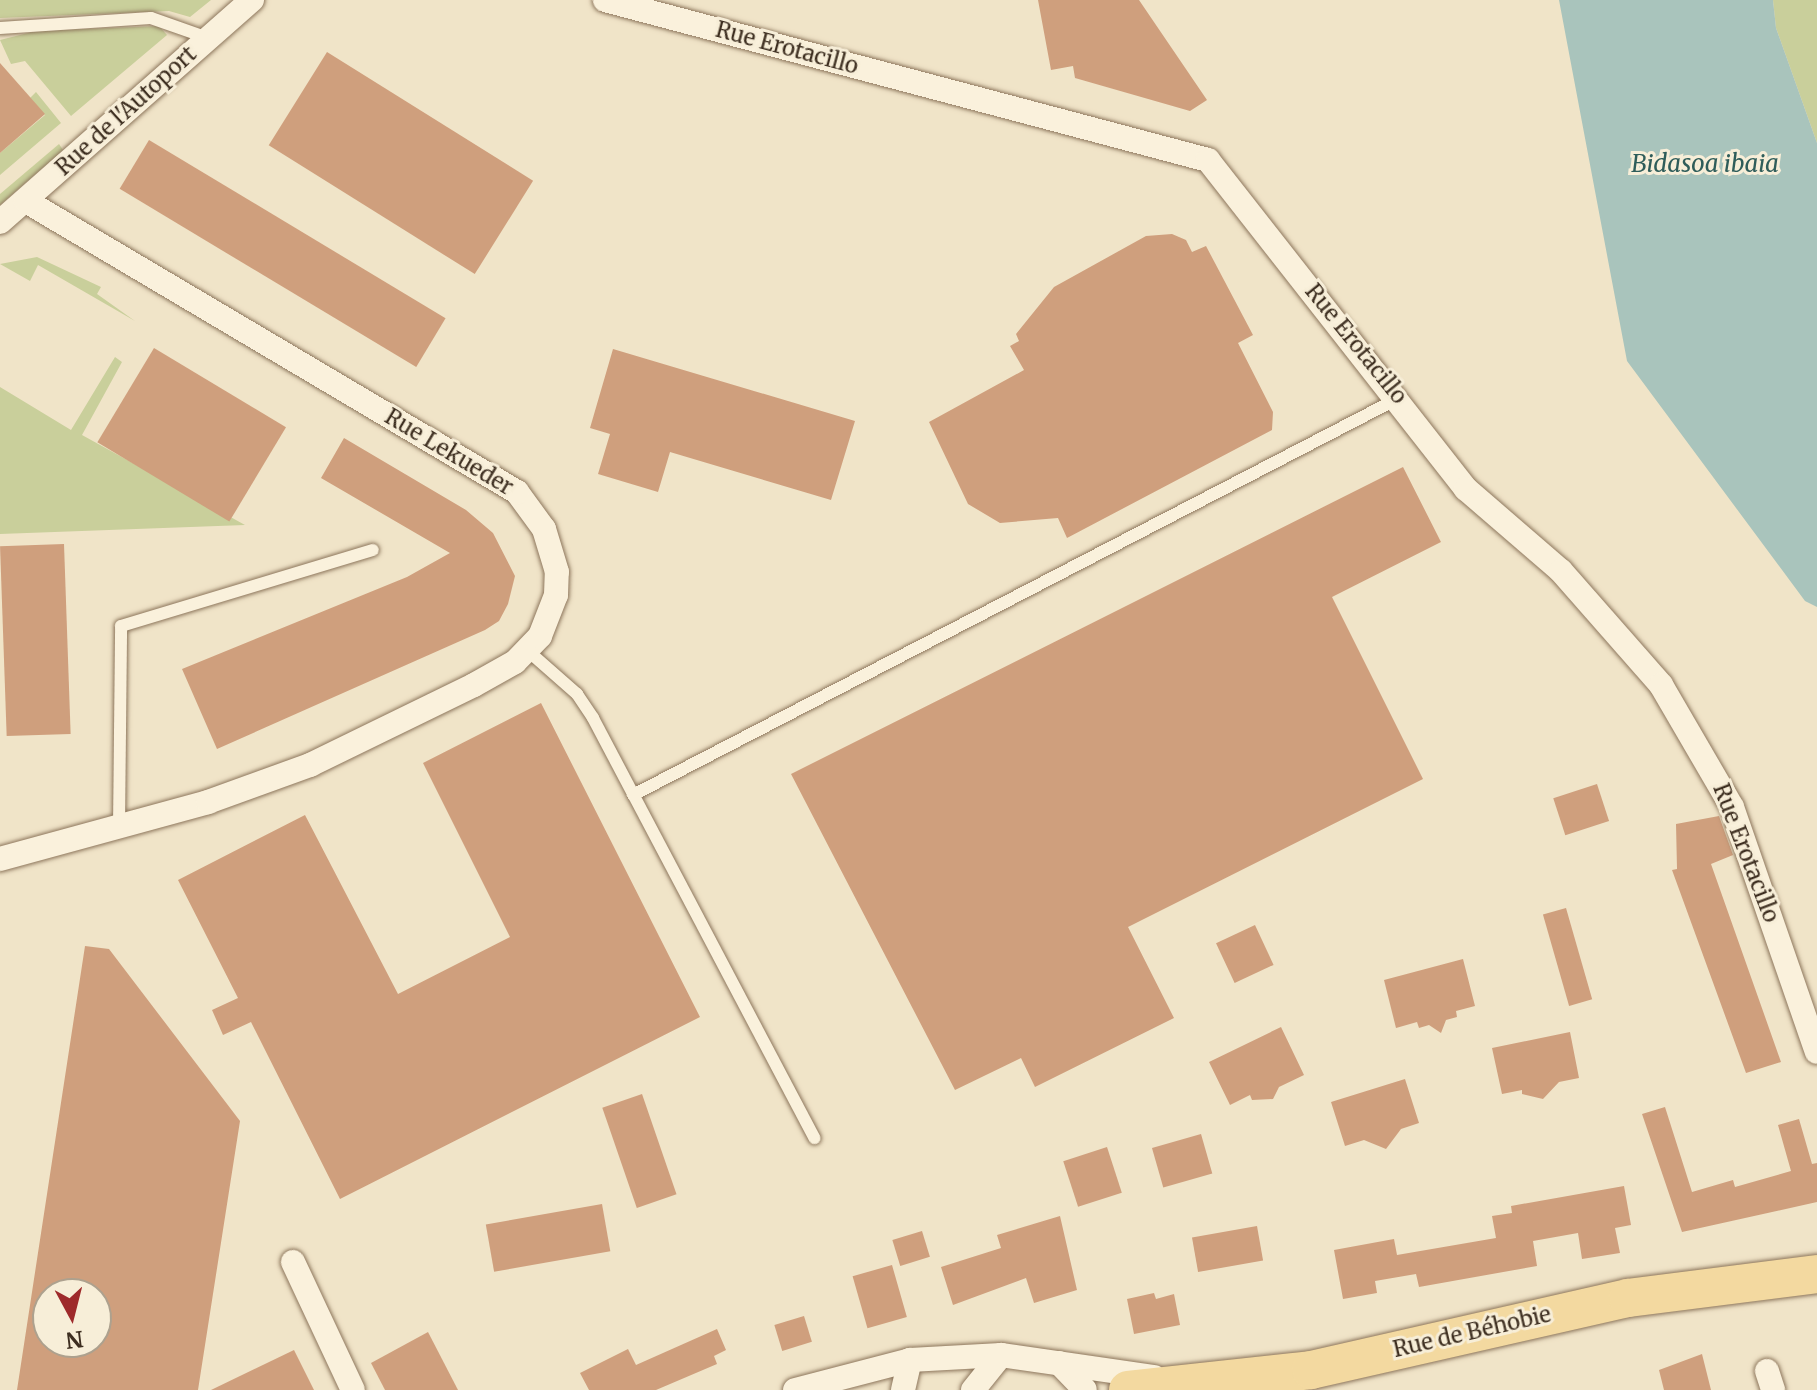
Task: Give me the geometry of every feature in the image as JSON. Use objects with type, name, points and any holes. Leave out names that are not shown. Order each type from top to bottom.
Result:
[{"type":"main road","name":"Rue de Béhobie","points":[[1128,1390],[1208,1384],[1311,1370],[1628,1298],[1817,1274]]},
{"type":"street","name":"Rue de l'Autoport","points":[[0,222],[252,0]]},
{"type":"street","name":"Rue Erotacillo","points":[[605,0],[1208,160],[1399,398],[1466,489],[1561,571],[1661,685],[1726,794],[1807,985],[1817,1052]]},
{"type":"street","name":"Rue Lekueder","points":[[0,859],[119,830],[310,765],[474,685],[527,650],[549,619],[557,572],[544,529],[517,492],[26,201]]},
{"type":"street","points":[[293,1262],[353,1390]]},
{"type":"street","points":[[795,1390],[910,1360],[1001,1355],[1208,1384]]},
{"type":"street","points":[[973,1390],[1001,1355]]},
{"type":"street","points":[[903,1390],[910,1360]]},
{"type":"street","points":[[1059,1363],[1085,1390]]},
{"type":"lane","points":[[0,28],[151,18],[208,38]]},
{"type":"lane","points":[[633,795],[1399,398]]},
{"type":"lane","points":[[119,830],[121,626],[373,550]]},
{"type":"lane","points":[[527,650],[577,694],[814,1138]]},
{"type":"green space","points":[[0,0],[211,0],[190,17],[169,11],[0,18]]},
{"type":"green space","points":[[1773,0],[1817,0],[1817,143],[1776,28]]},
{"type":"green space","points":[[159,26],[167,35],[71,116],[25,61],[11,64],[0,40],[36,31]]},
{"type":"green space","points":[[36,92],[61,123],[0,175],[0,153],[45,115],[30,98]]},
{"type":"green space","points":[[59,144],[63,150],[0,205],[0,194]]},
{"type":"green space","points":[[37,257],[101,287],[97,294],[135,321],[38,265],[30,281],[0,264]]},
{"type":"green space","points":[[115,357],[122,362],[82,435],[245,525],[0,534],[0,387],[71,430]]},
{"type":"water","name":"Bidasoa ibaia","points":[[1559,0],[1773,0],[1776,28],[1817,143],[1817,607],[1805,601],[1627,361]]},
{"type":"building","points":[[1038,0],[1139,0],[1207,100],[1190,111],[1075,78],[1073,66],[1051,70]]},
{"type":"building","points":[[327,52],[533,181],[475,274],[269,145]]},
{"type":"building","points":[[0,63],[45,114],[0,153]]},
{"type":"building","points":[[149,140],[446,318],[416,367],[120,189]]},
{"type":"building","points":[[1172,234],[1186,240],[1192,252],[1206,246],[1253,335],[1238,343],[1273,412],[1272,430],[1067,538],[1058,518],[1000,523],[968,504],[929,422],[1024,370],[1010,346],[1019,341],[1016,334],[1054,287],[1146,236]]},
{"type":"building","points":[[154,348],[286,427],[229,522],[97,442]]},
{"type":"building","points":[[613,349],[855,421],[831,500],[670,452],[658,492],[598,474],[610,434],[590,428]]},
{"type":"building","points":[[344,438],[466,510],[493,533],[515,576],[508,604],[499,621],[485,630],[217,749],[182,669],[407,577],[450,553],[321,478]]},
{"type":"building","points":[[1403,467],[1441,542],[1332,597],[1423,779],[1128,927],[1174,1018],[1035,1087],[1021,1058],[955,1090],[791,774]]},
{"type":"building","points":[[64,544],[71,734],[7,736],[0,546]]},
{"type":"building","points":[[541,703],[700,1017],[340,1199],[251,1022],[223,1035],[212,1010],[238,998],[178,880],[305,815],[398,994],[510,937],[423,763]]},
{"type":"building","points":[[1597,784],[1609,821],[1565,835],[1553,798]]},
{"type":"building","points":[[1719,816],[1733,855],[1711,864],[1781,1062],[1746,1073],[1672,870],[1677,869],[1676,824]]},
{"type":"building","points":[[1566,908],[1592,999],[1569,1006],[1543,915]]},
{"type":"building","points":[[1255,925],[1274,965],[1235,983],[1216,943]]},
{"type":"building","points":[[85,946],[109,949],[240,1121],[198,1390],[17,1390],[32,1292],[32,1358],[112,1358],[112,1278],[34,1278]]},
{"type":"building","points":[[1463,959],[1475,1006],[1456,1011],[1457,1017],[1446,1020],[1441,1033],[1429,1025],[1419,1028],[1417,1022],[1396,1028],[1384,980]]},
{"type":"building","points":[[1281,1027],[1304,1075],[1279,1087],[1273,1099],[1252,1100],[1250,1095],[1230,1105],[1209,1062]]},
{"type":"building","points":[[1570,1032],[1579,1078],[1559,1082],[1543,1099],[1522,1094],[1522,1090],[1502,1094],[1492,1048]]},
{"type":"building","points":[[1405,1079],[1419,1123],[1401,1129],[1386,1149],[1364,1140],[1345,1146],[1331,1102]]},
{"type":"building","points":[[642,1094],[677,1194],[637,1208],[602,1108]]},
{"type":"building","points":[[1665,1107],[1692,1192],[1733,1180],[1735,1187],[1791,1171],[1778,1125],[1799,1119],[1812,1164],[1817,1163],[1817,1202],[1682,1232],[1642,1114]]},
{"type":"building","points":[[1201,1134],[1212,1173],[1163,1187],[1152,1148]]},
{"type":"building","points":[[1107,1147],[1122,1193],[1078,1207],[1063,1161]]},
{"type":"building","points":[[1624,1186],[1631,1225],[1615,1228],[1620,1253],[1582,1259],[1578,1233],[1533,1241],[1537,1266],[1419,1287],[1416,1274],[1375,1281],[1377,1293],[1343,1299],[1334,1250],[1394,1239],[1397,1255],[1496,1238],[1492,1216],[1512,1213],[1511,1206]]},
{"type":"building","points":[[602,1204],[610,1251],[494,1272],[486,1224]]},
{"type":"building","points":[[1060,1216],[1077,1290],[1034,1303],[1026,1278],[953,1305],[941,1267],[1001,1248],[997,1235]]},
{"type":"building","points":[[1257,1226],[1263,1260],[1198,1272],[1192,1237]]},
{"type":"building","points":[[922,1231],[930,1257],[900,1266],[892,1240]]},
{"type":"building","points":[[892,1265],[907,1317],[867,1328],[853,1276]]},
{"type":"building","points":[[1154,1293],[1156,1299],[1174,1294],[1180,1325],[1134,1334],[1127,1299]]},
{"type":"building","points":[[804,1316],[812,1342],[782,1351],[774,1325]]},
{"type":"building","points":[[717,1329],[726,1350],[714,1356],[717,1364],[656,1390],[589,1390],[580,1373],[628,1349],[636,1365]]},
{"type":"building","points":[[428,1332],[458,1390],[385,1390],[371,1363]]},
{"type":"building","points":[[294,1350],[314,1390],[211,1390]]},
{"type":"building","points":[[1702,1354],[1711,1390],[1664,1390],[1659,1370]]}]
